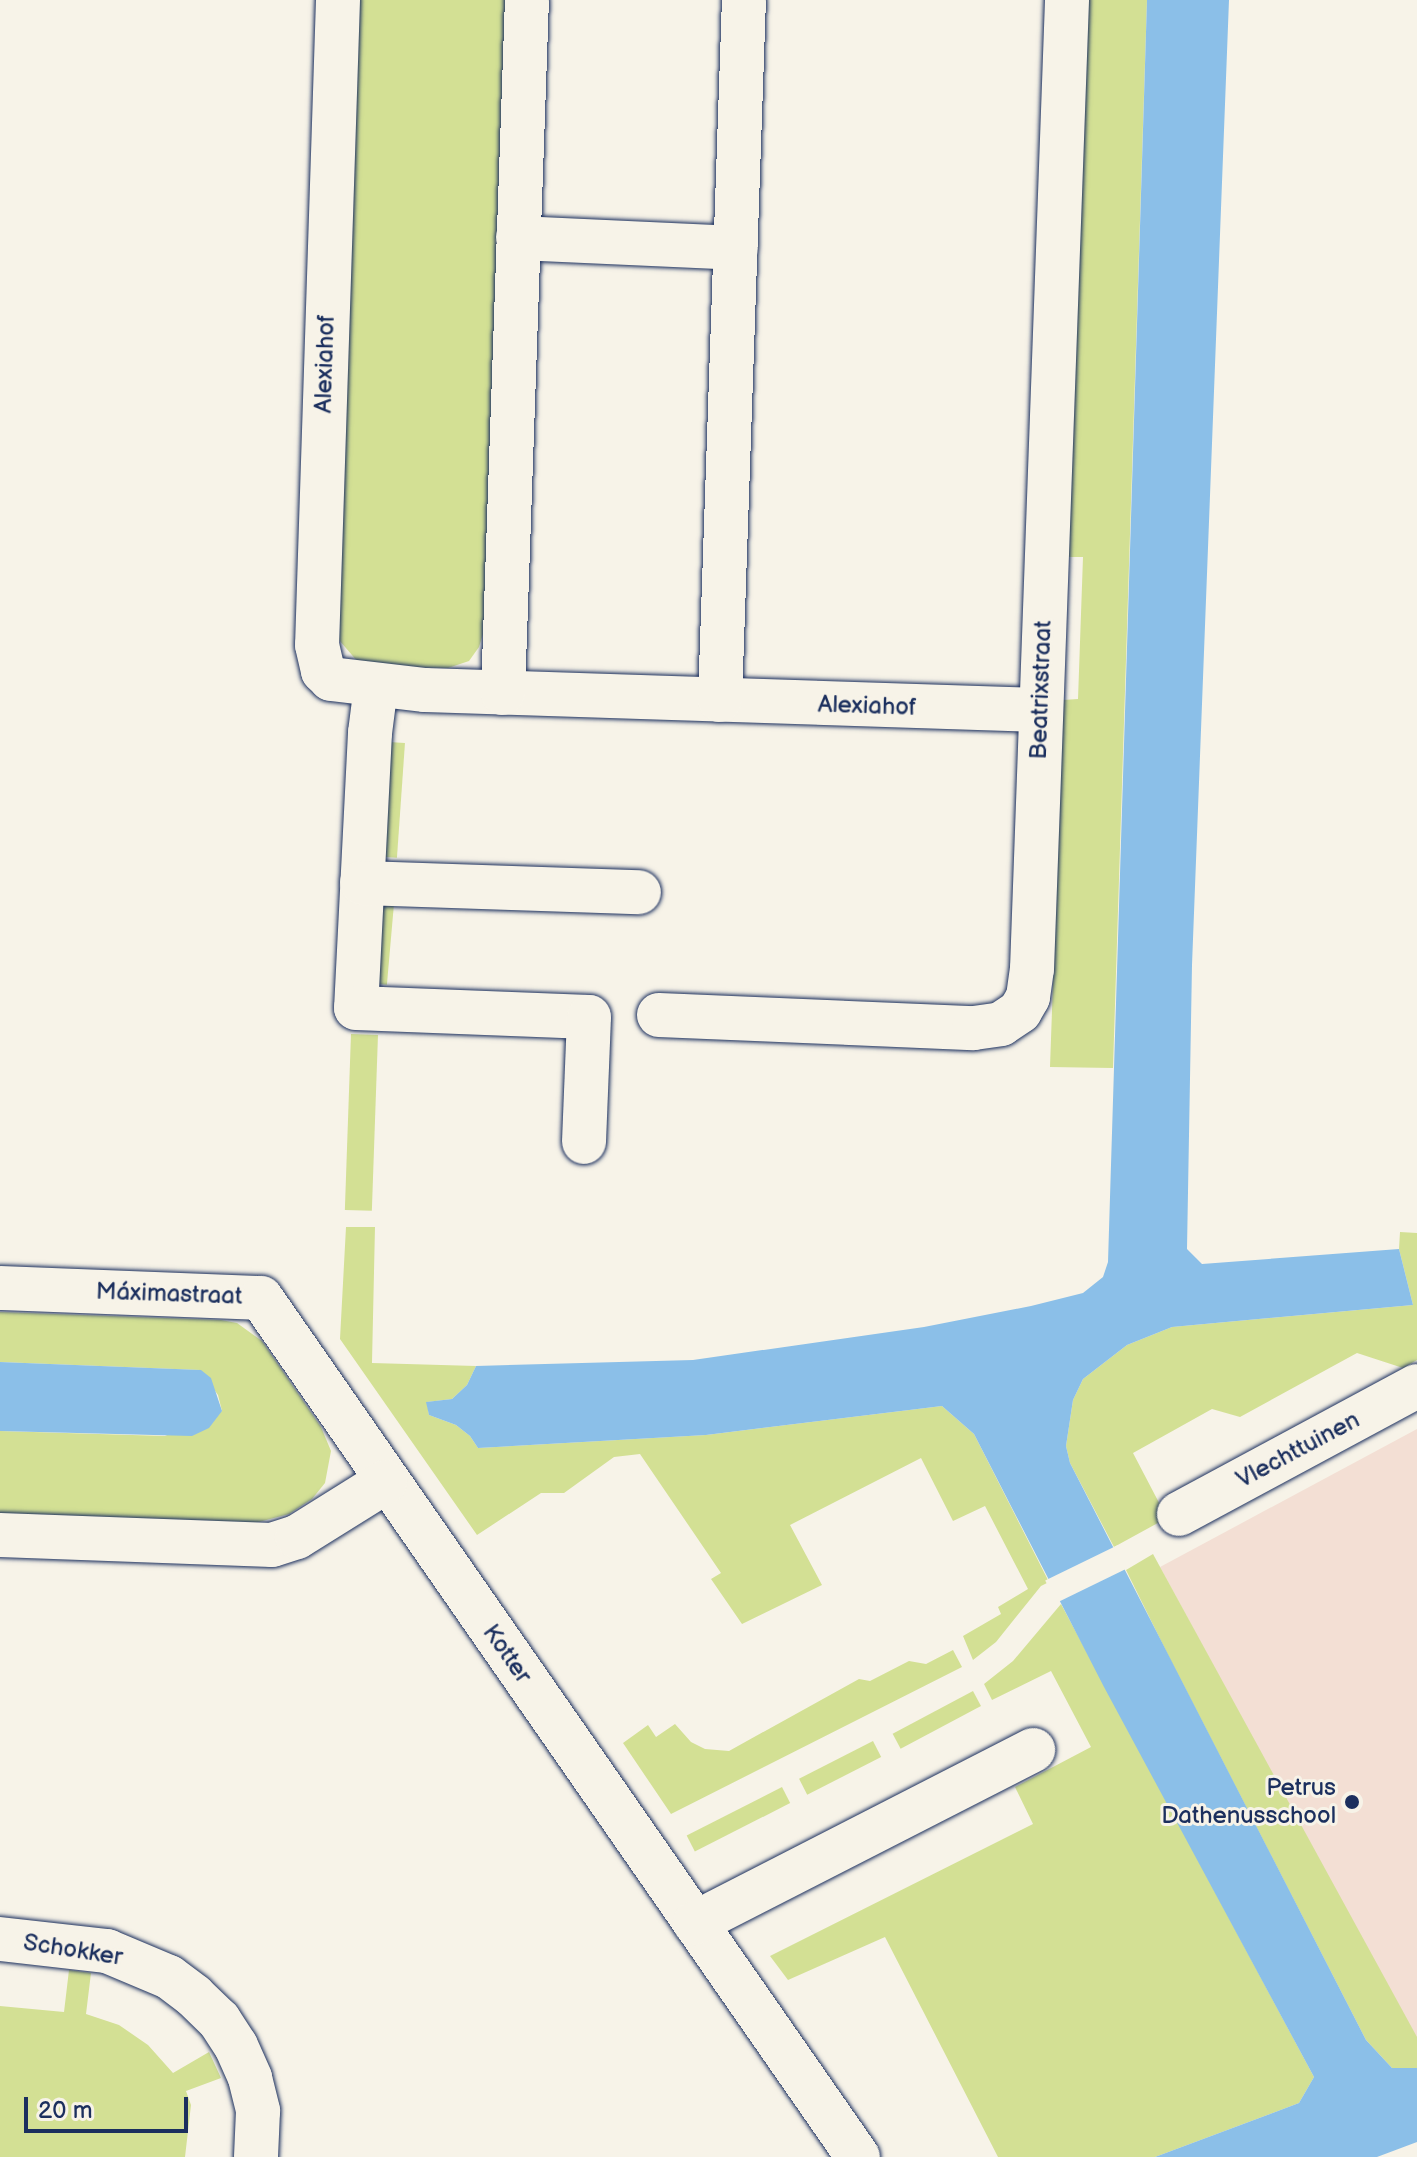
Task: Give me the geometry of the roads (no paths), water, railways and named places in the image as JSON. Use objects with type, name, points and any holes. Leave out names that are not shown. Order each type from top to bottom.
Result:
[{"type":"street","name":"Alexiahof","points":[[338,0],[318,658],[331,679],[376,686],[503,693],[1040,710]]},
{"type":"street","points":[[503,693],[527,0]]},
{"type":"street","points":[[720,700],[744,0]]},
{"type":"street","name":"Beatrixstraat","points":[[659,1015],[974,1028],[1001,1024],[1020,1011],[1028,997],[1032,969],[1067,0]]},
{"type":"street","points":[[518,238],[736,248]]},
{"type":"street","points":[[376,686],[356,1008],[589,1017],[584,1142]]},
{"type":"street","points":[[362,883],[639,892]]},
{"type":"street","name":"Máximastraat","points":[[0,1288],[261,1298],[385,1482]]},
{"type":"street","name":"Vlechttuinen","points":[[1179,1514],[1417,1386]]},
{"type":"street","points":[[0,1535],[272,1545],[297,1537],[385,1482]]},
{"type":"street","name":"Kotter","points":[[385,1482],[858,2157]]},
{"type":"street","points":[[695,1923],[1033,1750]]},
{"type":"street","name":"Schokker","points":[[0,1939],[107,1951],[169,1977],[194,1996],[219,2020],[250,2078],[258,2111],[256,2157]]},
{"type":"water","points":[[1147,0],[1229,0],[1192,965],[1187,1249],[1202,1264],[1399,1249],[1413,1305],[1172,1327],[1127,1345],[1083,1379],[1073,1400],[1066,1446],[1070,1463],[1366,2040],[1392,2068],[1417,2068],[1417,2142],[1377,2157],[1155,2157],[1299,2103],[1314,2077],[1104,1687],[974,1434],[942,1406],[706,1435],[478,1448],[470,1436],[456,1425],[429,1415],[426,1402],[452,1399],[467,1385],[476,1366],[693,1360],[924,1327],[1031,1306],[1083,1293],[1103,1277],[1108,1262]]},
{"type":"water","points":[[0,1362],[201,1370],[211,1378],[222,1411],[209,1428],[192,1436],[0,1431]]},
{"type":"place","name":"Petrus Dathenusschool","points":[[1352,1802]]}]
